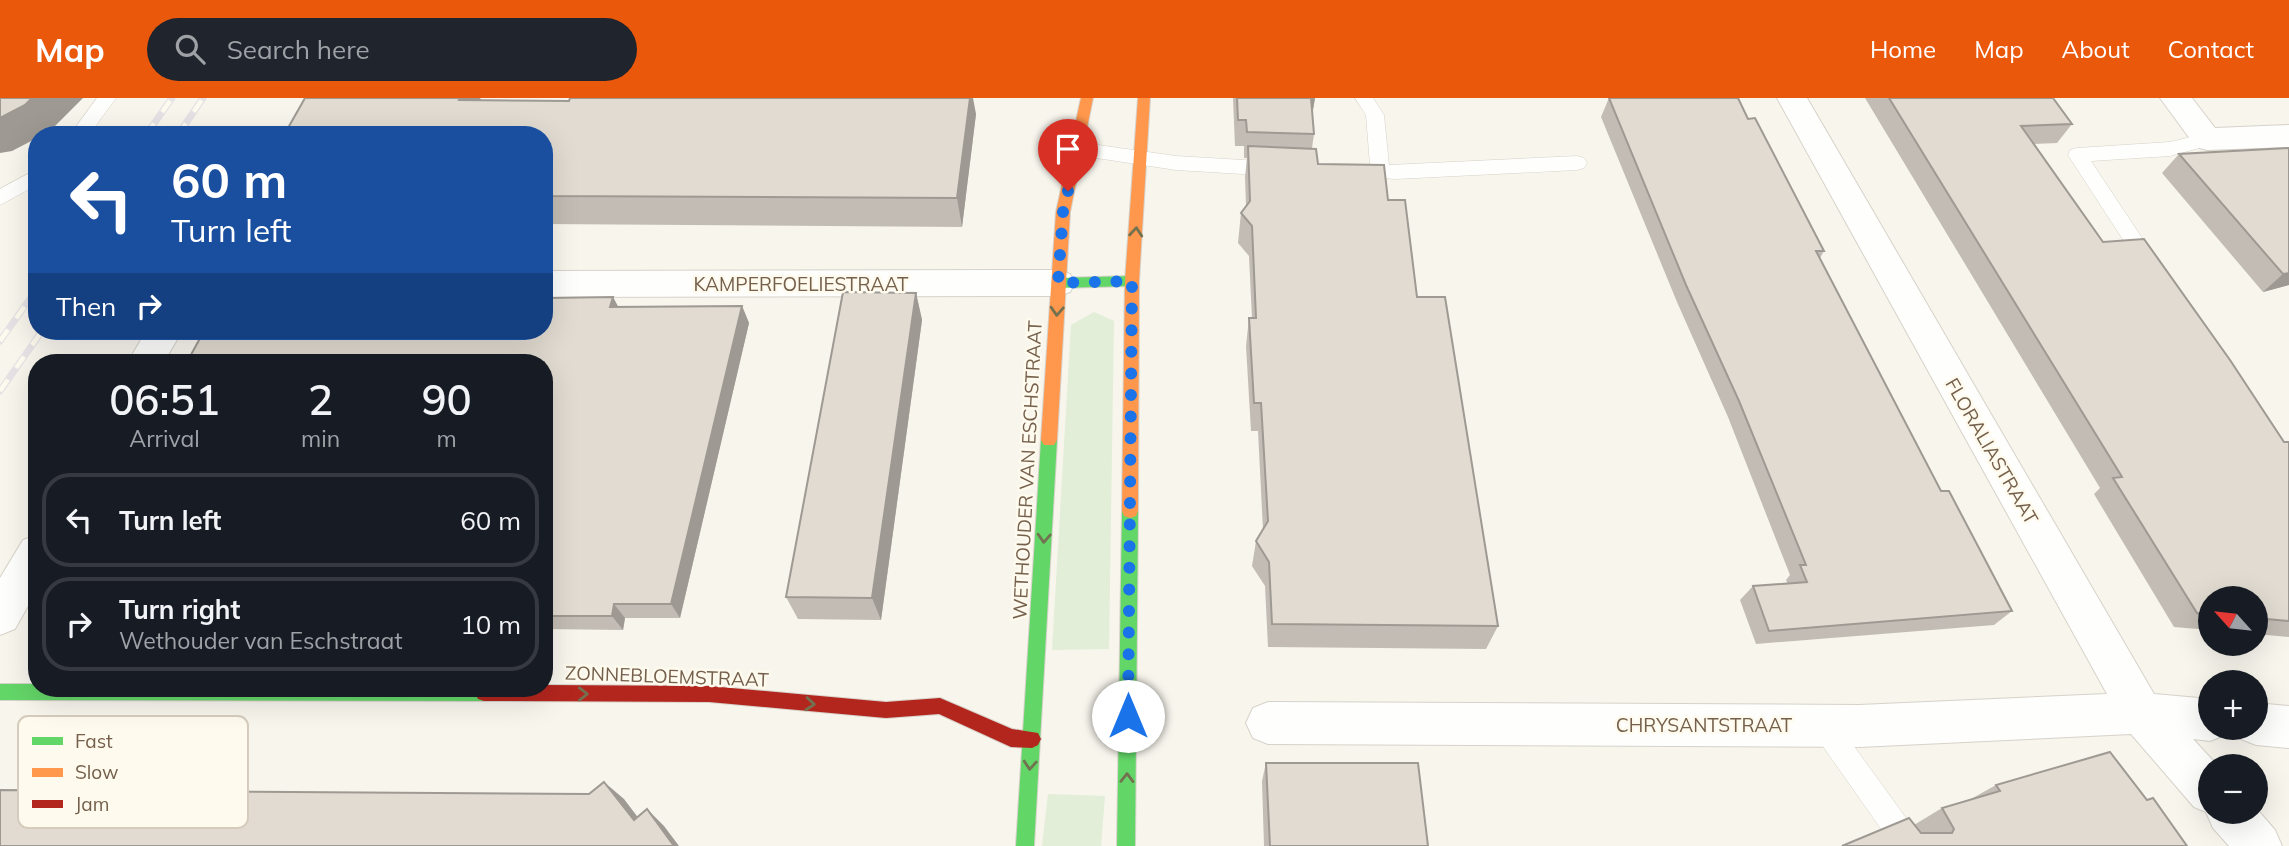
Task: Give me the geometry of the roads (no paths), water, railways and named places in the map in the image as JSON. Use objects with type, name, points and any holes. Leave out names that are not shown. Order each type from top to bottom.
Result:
[{"type":"street","name":"WETHOUDER VAN ESCHSTRAAT","points":[[1025,846],[1063,212],[1087,98]]},
{"type":"street","points":[[1126,846],[1132,281],[1142,162],[1144,98]]},
{"type":"street","name":"FLORALIASTRAAT","points":[[1791,98],[2141,713],[2198,777]]},
{"type":"street","points":[[2175,98],[2207,139],[2289,136]]},
{"type":"street","points":[[1058,283],[1132,281]]},
{"type":"street","name":"KAMPERFOELIESTRAAT","points":[[553,285],[1058,283]]},
{"type":"street","points":[[0,616],[28,568]]},
{"type":"street","name":"ZONNEBLOEMSTRAAT","points":[[0,692],[28,692]]},
{"type":"street","name":"ZONNEBLOEMSTRAAT","points":[[553,694],[709,694],[886,710],[940,706],[1011,738],[1032,739]]},
{"type":"street","name":"CHRYSANTSTRAAT","points":[[1268,723],[1825,726],[2141,713],[2198,719]]},
{"type":"street","points":[[2268,725],[2289,727]]},
{"type":"street","points":[[2240,824],[2259,846]]},
{"type":"lane","points":[[86,126],[107,98]]},
{"type":"lane","points":[[1364,98],[1375,115],[1380,172]]},
{"type":"lane","points":[[2136,244],[2077,155],[2170,149],[2207,139]]},
{"type":"lane","points":[[1077,149],[1142,162],[1296,170]]},
{"type":"lane","points":[[1338,171],[1380,172],[1577,163]]},
{"type":"lane","points":[[0,198],[28,181]]},
{"type":"lane","points":[[1825,726],[1909,846]]},
{"type":"railway","points":[[152,126],[172,98]]},
{"type":"railway","points":[[184,126],[203,98]]},
{"type":"railway","points":[[0,341],[28,302]]},
{"type":"railway","points":[[0,391],[36,340]]}]
